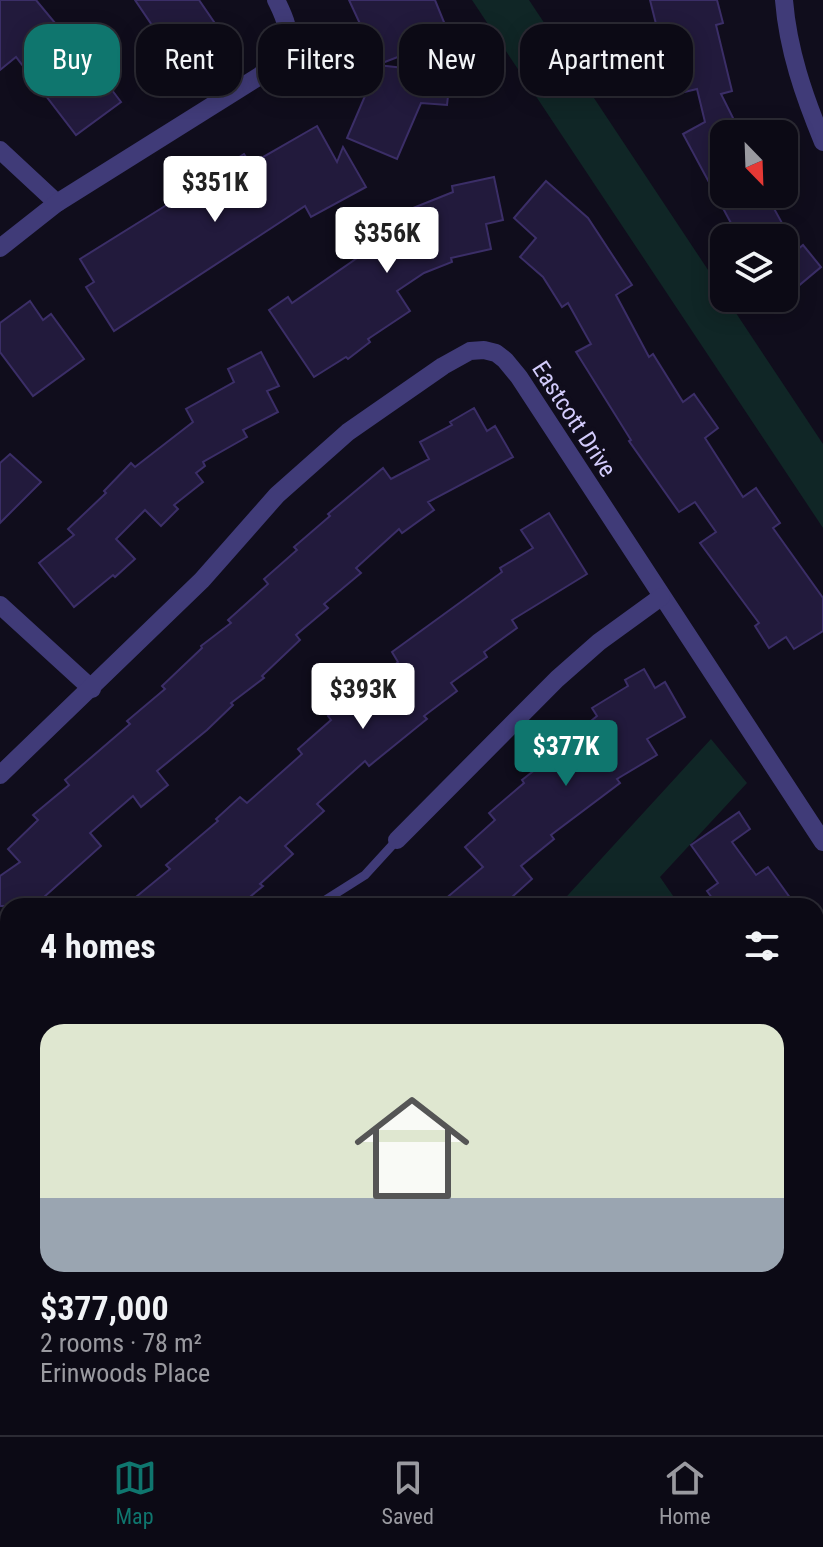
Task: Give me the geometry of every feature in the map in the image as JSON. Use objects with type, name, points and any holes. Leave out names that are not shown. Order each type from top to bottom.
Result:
[{"type":"street","points":[[276,0],[286,24]]},
{"type":"street","points":[[784,0],[797,70],[823,142]]},
{"type":"street","points":[[0,248],[57,203],[258,77]]},
{"type":"street","points":[[0,150],[57,203]]},
{"type":"street","name":"Eastcott Drive","points":[[0,775],[202,580],[277,495],[325,450],[378,409],[443,366],[470,351],[484,350],[496,353],[519,377],[823,842]]},
{"type":"street","points":[[397,840],[557,679],[599,642],[661,597]]},
{"type":"street","points":[[0,605],[92,689]]},
{"type":"lane","points":[[329,898],[365,875],[397,840]]},
{"type":"green space","points":[[472,0],[529,0],[545,24],[520,24],[520,72],[504,48],[504,24],[488,24]]},
{"type":"green space","points":[[536,96],[593,96],[710,273],[710,312],[735,312],[823,444],[823,528]]},
{"type":"green space","points":[[711,739],[747,783],[660,877],[674,898],[565,898]]},
{"type":"building","points":[[0,0],[36,0],[56,24],[24,24],[24,67],[16,57],[0,70]]},
{"type":"building","points":[[135,0],[199,0],[215,24],[151,24]]},
{"type":"building","points":[[349,0],[435,0],[445,24],[399,24],[399,57],[383,63],[383,24],[360,24]]},
{"type":"building","points":[[650,0],[717,0],[723,23],[716,25],[732,91],[721,94],[734,120],[710,120],[710,184],[683,134],[705,122],[697,89],[693,90],[693,24],[656,24]]},
{"type":"building","points":[[383,66],[399,67],[399,96],[448,96],[447,105],[421,103],[397,159],[347,138],[365,96],[383,96]]},
{"type":"building","points":[[46,96],[116,96],[121,102],[76,135]]},
{"type":"building","points":[[317,126],[337,162],[343,147],[366,187],[311,217],[305,206],[114,331],[86,287],[94,282],[80,259],[244,154],[251,164]]},
{"type":"building","points":[[494,177],[503,220],[486,224],[491,249],[451,258],[452,262],[424,273],[397,291],[410,311],[368,339],[370,342],[348,359],[346,357],[314,377],[269,310],[288,297],[292,303],[389,236],[383,220],[453,192],[452,186]]},
{"type":"building","points":[[546,181],[588,218],[632,285],[616,295],[649,357],[653,354],[683,402],[694,394],[718,428],[705,438],[743,497],[756,488],[780,523],[773,528],[823,598],[823,631],[794,649],[786,637],[769,648],[755,626],[759,623],[700,543],[716,532],[695,502],[679,512],[629,441],[576,352],[591,344],[568,303],[562,307],[543,277],[520,257],[536,238],[514,218]]},
{"type":"building","points":[[723,208],[774,208],[782,223],[780,224],[731,224]]},
{"type":"building","points":[[803,245],[821,267],[798,286],[798,249]]},
{"type":"building","points":[[30,301],[43,320],[51,314],[84,359],[33,396],[0,352],[0,323]]},
{"type":"building","points":[[261,352],[279,386],[267,391],[278,412],[243,430],[247,437],[203,462],[205,466],[196,473],[203,482],[174,505],[178,509],[161,526],[145,510],[116,539],[135,559],[74,607],[39,563],[74,535],[68,529],[106,493],[104,491],[131,463],[135,467],[193,422],[186,409],[234,382],[228,369]]},
{"type":"building","points":[[474,408],[487,431],[495,426],[513,457],[428,502],[434,510],[402,533],[399,529],[356,568],[361,573],[324,604],[328,608],[296,635],[300,640],[262,676],[264,678],[231,703],[233,705],[207,730],[157,771],[168,785],[141,807],[133,796],[90,833],[101,846],[43,898],[0,898],[0,876],[20,862],[8,849],[38,820],[33,815],[69,785],[65,780],[130,724],[127,721],[165,689],[162,686],[201,646],[231,623],[228,620],[268,584],[264,579],[297,550],[294,547],[330,516],[328,514],[383,468],[391,479],[429,459],[420,442],[452,425],[450,422]]},
{"type":"building","points":[[10,454],[41,482],[0,523],[0,463]]},
{"type":"building","points":[[549,513],[587,574],[512,620],[517,628],[484,652],[487,657],[451,683],[457,691],[369,766],[365,761],[317,804],[324,811],[285,846],[293,854],[260,884],[263,886],[249,898],[135,898],[170,869],[166,865],[218,821],[216,819],[240,797],[247,803],[302,754],[298,749],[331,720],[328,716],[349,699],[352,702],[398,662],[392,652],[502,572],[500,568],[533,548],[521,530]]},
{"type":"building","points":[[644,669],[655,688],[665,682],[685,717],[647,739],[657,755],[617,779],[620,783],[551,835],[554,839],[521,866],[532,879],[511,898],[446,898],[483,867],[465,847],[495,820],[489,813],[524,783],[522,780],[555,754],[553,752],[597,716],[592,708],[628,686],[625,680]]},
{"type":"building","points":[[739,812],[750,829],[732,842],[756,875],[768,867],[790,898],[712,898],[707,891],[718,883],[691,845]]}]
